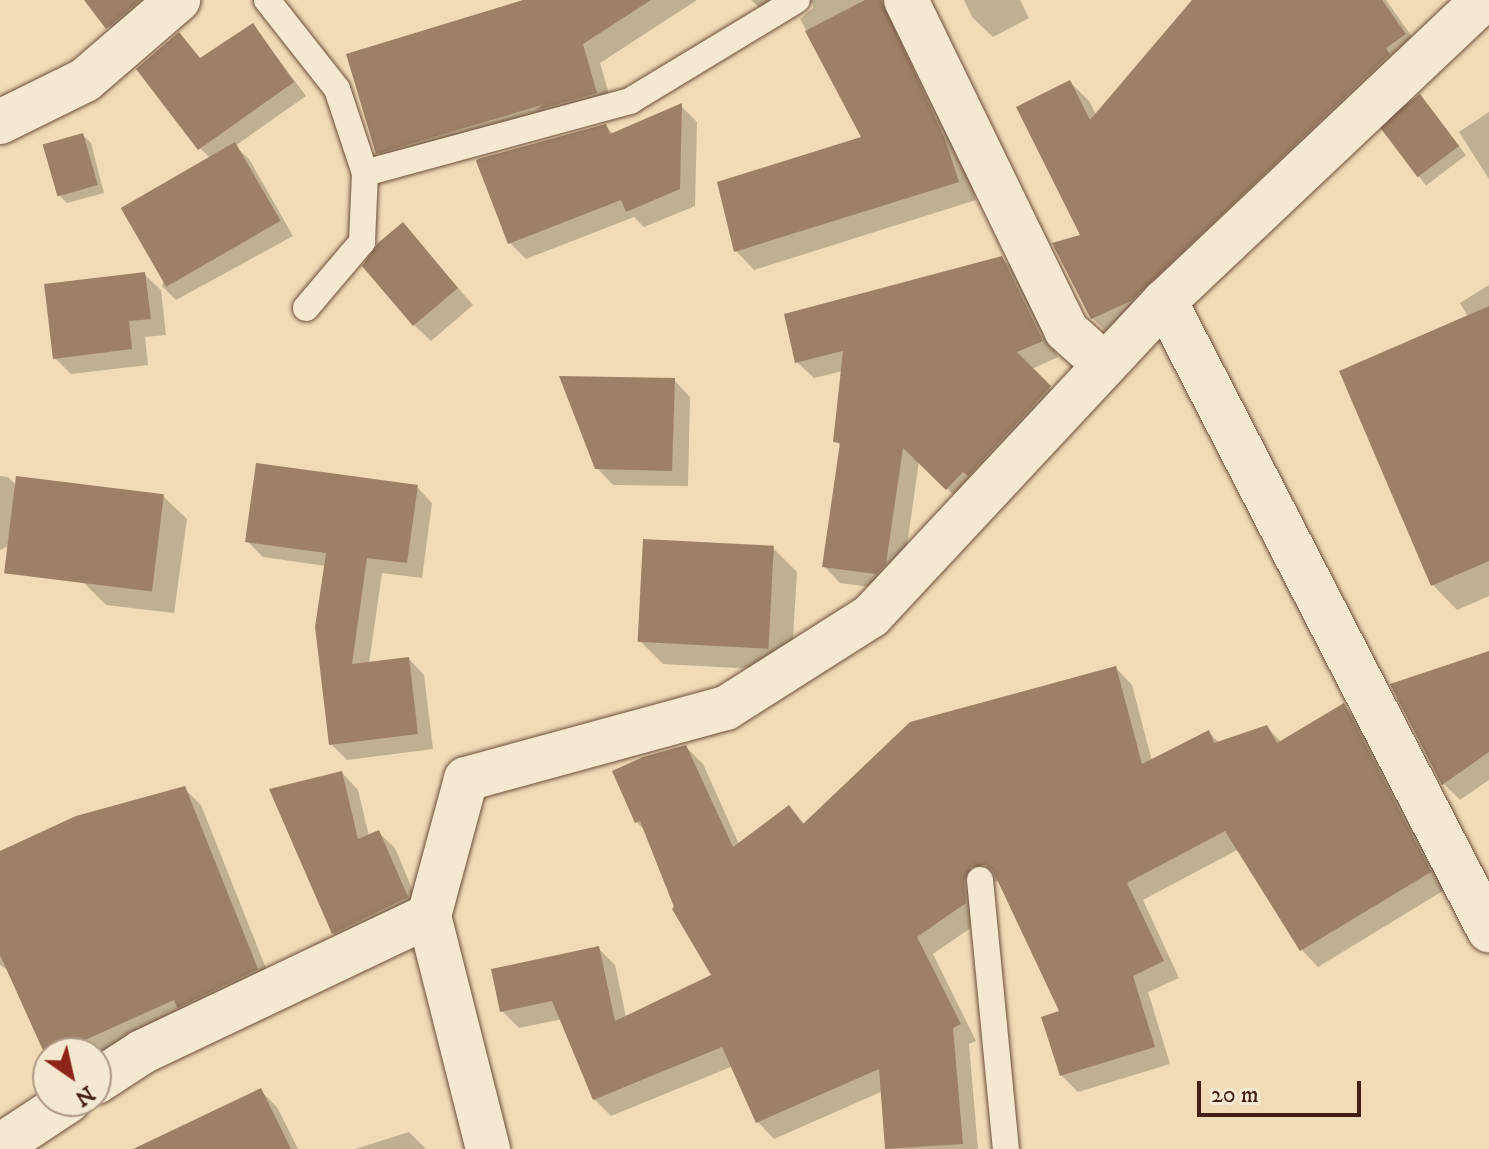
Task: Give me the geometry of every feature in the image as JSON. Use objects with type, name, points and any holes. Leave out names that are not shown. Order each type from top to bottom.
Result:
[{"type":"street","points":[[0,122],[85,80],[178,0]]},
{"type":"street","points":[[906,0],[1066,330],[1105,365]]},
{"type":"street","points":[[488,1149],[429,916],[466,779],[726,708],[871,616],[1165,301],[1483,0]]},
{"type":"street","points":[[1165,301],[1489,930]]},
{"type":"street","points":[[112,1072],[142,1052],[429,916]]},
{"type":"street","points":[[0,1146],[44,1117]]},
{"type":"lane","points":[[267,0],[337,89],[365,173],[362,242],[306,308]]},
{"type":"lane","points":[[365,173],[630,101],[797,0]]},
{"type":"lane","points":[[980,880],[1006,1149]]},
{"type":"building","points":[[84,0],[140,0],[106,29]]},
{"type":"building","points":[[523,0],[651,0],[583,44],[597,93],[536,110],[542,105],[376,154],[346,54]]},
{"type":"building","points":[[865,0],[881,0],[945,139],[959,182],[734,252],[717,182],[861,137],[805,31]]},
{"type":"building","points":[[1192,0],[1382,0],[1406,34],[1386,48],[1390,54],[1131,301],[1091,319],[1052,243],[1080,235],[1016,107],[1070,80],[1090,120]]},
{"type":"building","points":[[253,23],[294,82],[198,150],[136,69],[179,32],[200,58]]},
{"type":"building","points":[[1420,94],[1459,146],[1418,177],[1378,125]]},
{"type":"building","points":[[682,103],[680,189],[626,212],[621,200],[508,244],[476,161],[478,159],[606,124],[610,134]]},
{"type":"building","points":[[83,133],[98,185],[58,196],[43,145]]},
{"type":"building","points":[[235,142],[280,221],[166,287],[121,208]]},
{"type":"building","points":[[403,222],[458,288],[413,326],[362,266],[378,243]]},
{"type":"building","points":[[1002,256],[1043,341],[1017,352],[1051,386],[968,476],[963,472],[946,490],[903,448],[886,564],[876,574],[822,567],[840,443],[833,442],[843,351],[795,363],[784,314]]},
{"type":"building","points":[[145,272],[151,319],[129,321],[132,349],[53,359],[44,284]]},
{"type":"building","points":[[1489,306],[1489,561],[1431,586],[1339,371]]},
{"type":"building","points":[[559,376],[675,378],[672,471],[595,469]]},
{"type":"building","points":[[256,463],[418,485],[407,563],[367,558],[352,664],[409,657],[418,734],[329,745],[315,627],[326,553],[245,542]]},
{"type":"building","points":[[16,476],[164,494],[152,591],[4,573]]},
{"type":"building","points":[[643,539],[774,546],[768,649],[638,642]]},
{"type":"building","points":[[1489,651],[1489,752],[1442,785],[1390,684]]},
{"type":"building","points":[[1116,666],[1142,764],[1209,730],[1214,743],[1267,725],[1277,743],[1344,703],[1431,872],[1300,951],[1225,831],[1127,883],[1164,961],[1133,976],[1155,1047],[1060,1076],[1041,1017],[1059,1011],[993,871],[986,865],[971,867],[964,881],[966,903],[917,937],[961,1024],[953,1028],[963,1144],[885,1149],[879,1069],[756,1123],[722,1047],[593,1100],[552,1001],[500,1012],[491,969],[599,946],[615,1021],[711,975],[672,909],[674,907],[640,821],[635,823],[612,771],[643,757],[686,745],[733,847],[789,805],[803,824],[910,722]]},
{"type":"building","points":[[342,771],[358,839],[379,830],[408,897],[332,934],[269,789]]},
{"type":"building","points":[[185,786],[258,969],[177,1008],[174,1000],[92,1037],[37,1037],[0,955],[0,851],[76,816]]},
{"type":"building","points":[[261,1088],[291,1149],[133,1149]]}]
